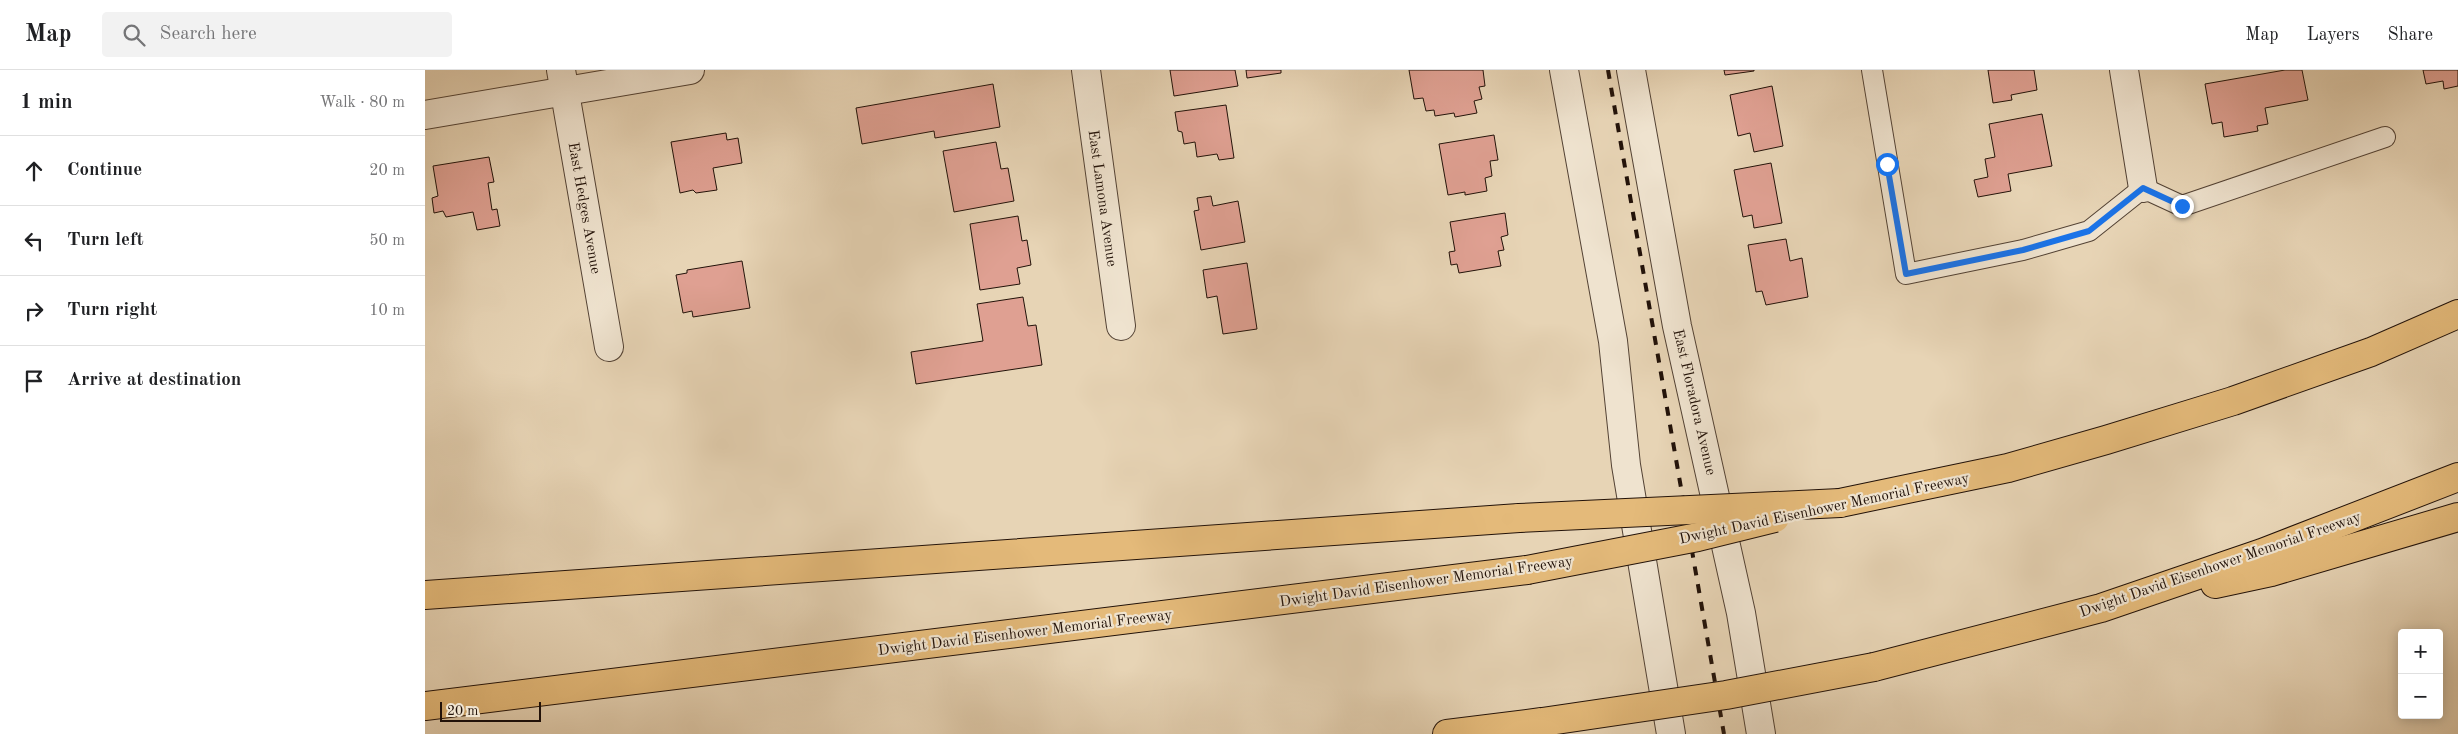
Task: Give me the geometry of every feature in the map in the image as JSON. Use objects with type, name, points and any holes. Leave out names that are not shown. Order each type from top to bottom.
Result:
[{"type":"highway","name":"Dwight David Eisenhower Memorial Freeway","points":[[425,706],[1527,570],[1698,537],[1840,503],[2008,468],[2196,412],[2371,352],[2458,314]]},
{"type":"highway","name":"Dwight David Eisenhower Memorial Freeway","points":[[1447,734],[1725,695],[1874,667],[2101,608],[2262,553],[2458,477]]},
{"type":"highway","points":[[425,595],[1230,540],[1519,518],[1840,503]]},
{"type":"highway","points":[[2101,608],[2271,572],[2458,517]]},
{"type":"highway","points":[[425,581],[569,584]]},
{"type":"street","points":[[425,115],[562,80],[690,70]]},
{"type":"street","name":"East Lamona Avenue","points":[[1086,70],[1121,326]]},
{"type":"street","points":[[1564,70],[1613,340],[1626,466],[1671,734]]},
{"type":"street","name":"East Floradora Avenue","points":[[1631,70],[1677,326],[1741,613],[1761,734]]},
{"type":"street","points":[[2124,70],[2143,188]]},
{"type":"street","name":"East Hedges Avenue","points":[[562,80],[609,347]]},
{"type":"lane","points":[[1872,70],[1906,274],[2023,250],[2089,231],[2143,188],[2182,206],[2385,137]]},
{"type":"building","points":[[1170,70],[1235,70],[1238,86],[1174,96]]},
{"type":"building","points":[[1246,70],[1281,70],[1281,73],[1247,78]]},
{"type":"building","points":[[1409,70],[1483,70],[1485,86],[1479,87],[1482,99],[1474,101],[1477,113],[1455,117],[1454,113],[1435,116],[1434,110],[1426,111],[1423,98],[1414,99]]},
{"type":"building","points":[[1724,70],[1754,70],[1754,71],[1725,75]]},
{"type":"building","points":[[1988,70],[2034,70],[2037,90],[2011,95],[2012,100],[1993,103]]},
{"type":"building","points":[[2285,70],[2302,70],[2308,100],[2265,108],[2268,124],[2257,126],[2258,131],[2224,137],[2222,122],[2212,124],[2205,84]]},
{"type":"building","points":[[2423,70],[2458,70],[2458,86],[2444,89],[2443,81],[2426,84]]},
{"type":"building","points":[[993,84],[1000,127],[935,138],[934,131],[862,144],[856,108]]},
{"type":"building","points":[[1772,86],[1783,146],[1754,152],[1750,133],[1738,136],[1730,95]]},
{"type":"building","points":[[1226,105],[1234,158],[1219,160],[1217,154],[1197,157],[1195,142],[1184,144],[1182,132],[1178,131],[1175,112]]},
{"type":"building","points":[[2042,114],[2052,166],[2008,174],[2011,191],[1978,197],[1974,180],[1988,177],[1985,159],[1995,157],[1989,124]]},
{"type":"building","points":[[726,133],[727,140],[738,138],[742,163],[713,168],[717,190],[696,193],[693,190],[680,193],[671,142]]},
{"type":"building","points":[[1494,135],[1498,160],[1490,161],[1492,176],[1485,178],[1487,191],[1465,195],[1465,192],[1448,195],[1439,144]]},
{"type":"building","points":[[996,142],[1001,169],[1008,168],[1014,201],[954,212],[943,151]]},
{"type":"building","points":[[489,157],[494,182],[488,183],[492,210],[497,209],[500,226],[477,230],[473,212],[446,217],[443,211],[434,213],[432,198],[438,196],[433,166]]},
{"type":"building","points":[[1771,163],[1782,223],[1754,228],[1752,215],[1743,217],[1734,170]]},
{"type":"building","points":[[1211,196],[1213,206],[1238,201],[1245,242],[1201,250],[1194,211],[1199,210],[1197,198]]},
{"type":"building","points":[[1505,213],[1508,235],[1501,237],[1504,250],[1498,251],[1501,266],[1459,273],[1457,264],[1451,265],[1449,252],[1455,251],[1450,222]]},
{"type":"building","points":[[1018,216],[1022,241],[1027,240],[1031,265],[1017,268],[1020,284],[980,290],[970,224]]},
{"type":"building","points":[[1786,239],[1790,261],[1802,258],[1808,297],[1766,305],[1762,291],[1756,292],[1748,245]]},
{"type":"building","points":[[742,261],[750,308],[693,317],[692,311],[683,313],[676,275],[687,273],[687,270]]},
{"type":"building","points":[[1247,263],[1257,329],[1223,334],[1217,296],[1207,298],[1203,270]]},
{"type":"building","points":[[1023,297],[1028,326],[1036,325],[1042,365],[916,384],[911,352],[983,341],[977,304]]},
{"type":"railway","points":[[1608,70],[1724,734]]},
{"type":"route","points":[[1887,164],[1906,274],[2023,250],[2089,231],[2143,188],[2182,206]]}]
